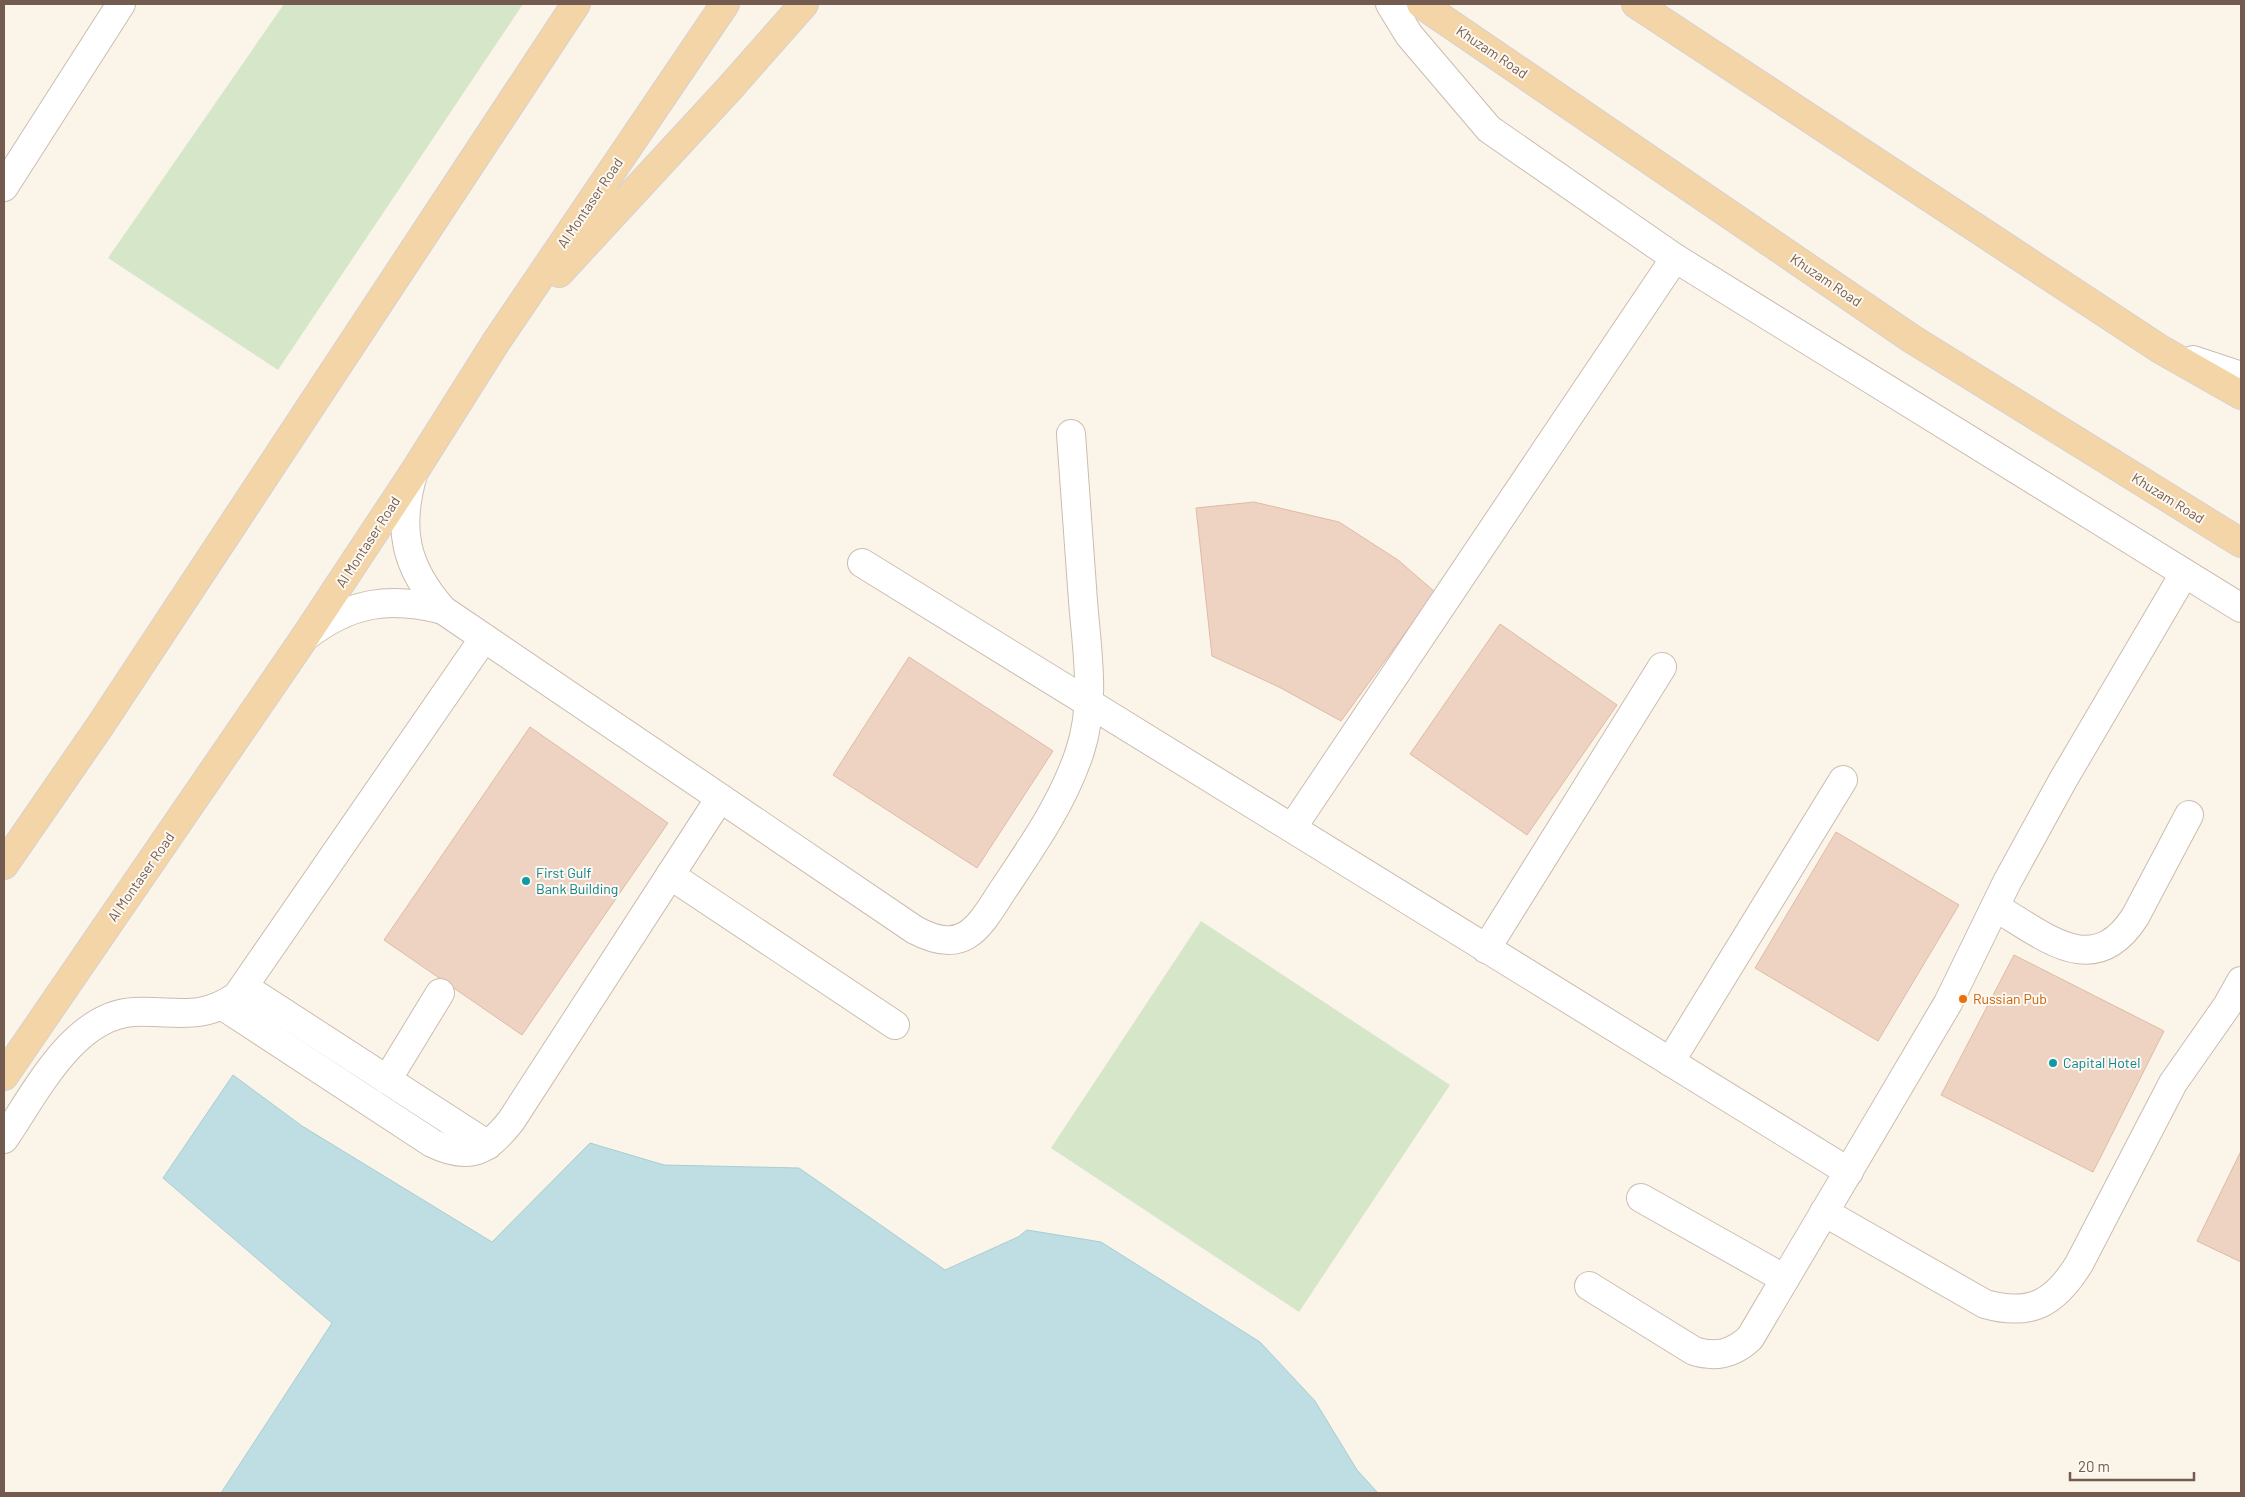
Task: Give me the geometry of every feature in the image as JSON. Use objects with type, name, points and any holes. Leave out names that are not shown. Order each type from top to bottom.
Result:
[{"type":"main road","points":[[4,865],[100,726],[576,4]]},
{"type":"main road","name":"Al Montaser Road","points":[[4,1076],[305,636],[414,472],[496,342],[725,4]]},
{"type":"main road","points":[[496,342],[729,89],[804,4]]},
{"type":"main road","name":"Khuzam Road","points":[[1420,4],[1912,339],[2241,543]]},
{"type":"main road","points":[[1636,4],[2160,350],[2241,395]]},
{"type":"street","points":[[4,187],[121,4]]},
{"type":"street","points":[[1390,4],[1409,34],[1490,129],[1674,258],[2241,608]]},
{"type":"street","points":[[1292,828],[1674,258]]},
{"type":"street","points":[[2160,350],[2241,376]]},
{"type":"street","points":[[414,472],[407,496],[404,521],[407,546],[414,569],[422,584],[443,610],[915,930],[933,939],[953,940],[972,933],[985,919],[1065,790],[1080,750],[1090,704],[1071,434]]},
{"type":"street","points":[[862,563],[1848,1172]]},
{"type":"street","points":[[1589,1286],[1694,1350],[1706,1354],[1718,1355],[1731,1352],[1750,1338],[1948,1002],[1995,907],[2063,780],[2184,574]]},
{"type":"street","points":[[305,636],[346,611],[370,604],[403,602],[443,610]]},
{"type":"street","points":[[4,1139],[68,1047],[86,1029],[108,1018],[132,1012],[191,1014],[208,1012],[223,1006],[244,988],[484,638]]},
{"type":"street","points":[[1486,948],[1662,667]]},
{"type":"street","points":[[1670,1062],[1843,780]]},
{"type":"street","points":[[223,1006],[432,1143],[450,1151],[470,1153],[488,1145],[511,1121],[720,798]]},
{"type":"street","points":[[1995,907],[2062,945],[2079,951],[2096,950],[2112,943],[2126,932],[2189,815]]},
{"type":"street","points":[[670,875],[895,1025]]},
{"type":"street","points":[[1824,1212],[1985,1304],[2007,1310],[2030,1308],[2050,1299],[2066,1284],[2078,1264],[2173,1082],[2234,1010],[2241,981]]},
{"type":"street","points":[[244,988],[488,1145]]},
{"type":"street","points":[[387,1080],[440,993]]},
{"type":"street","points":[[1641,1198],[1785,1279]]},
{"type":"green space","points":[[284,4],[523,4],[278,370],[108,258]]},
{"type":"green space","points":[[1201,921],[1450,1085],[1299,1312],[1051,1148]]},
{"type":"water","points":[[233,1075],[302,1126],[492,1242],[590,1143],[664,1165],[799,1168],[945,1270],[1018,1237],[1027,1230],[1101,1242],[1260,1342],[1315,1401],[1357,1470],[1378,1493],[221,1493],[332,1323],[163,1178]]},
{"type":"building","points":[[1254,502],[1339,522],[1398,560],[1435,592],[1341,721],[1279,687],[1212,656],[1196,508]]},
{"type":"building","points":[[1500,624],[1617,705],[1527,835],[1410,754]]},
{"type":"building","points":[[909,657],[1053,751],[977,868],[833,775]]},
{"type":"building","name":"First Gulf Bank Building","points":[[530,727],[668,823],[522,1035],[384,940]]},
{"type":"building","points":[[1836,832],[1959,905],[1878,1041],[1755,968]]},
{"type":"building","name":"Capital Hotel","points":[[2014,955],[2164,1031],[2093,1172],[1941,1095]]},
{"type":"building","points":[[2241,1151],[2241,1262],[2197,1241]]},
{"type":"place","name":"First Gulf Bank Building","points":[[526,881]]},
{"type":"place","name":"Russian Pub","points":[[1963,999]]},
{"type":"place","name":"Capital Hotel","points":[[2053,1063]]}]
